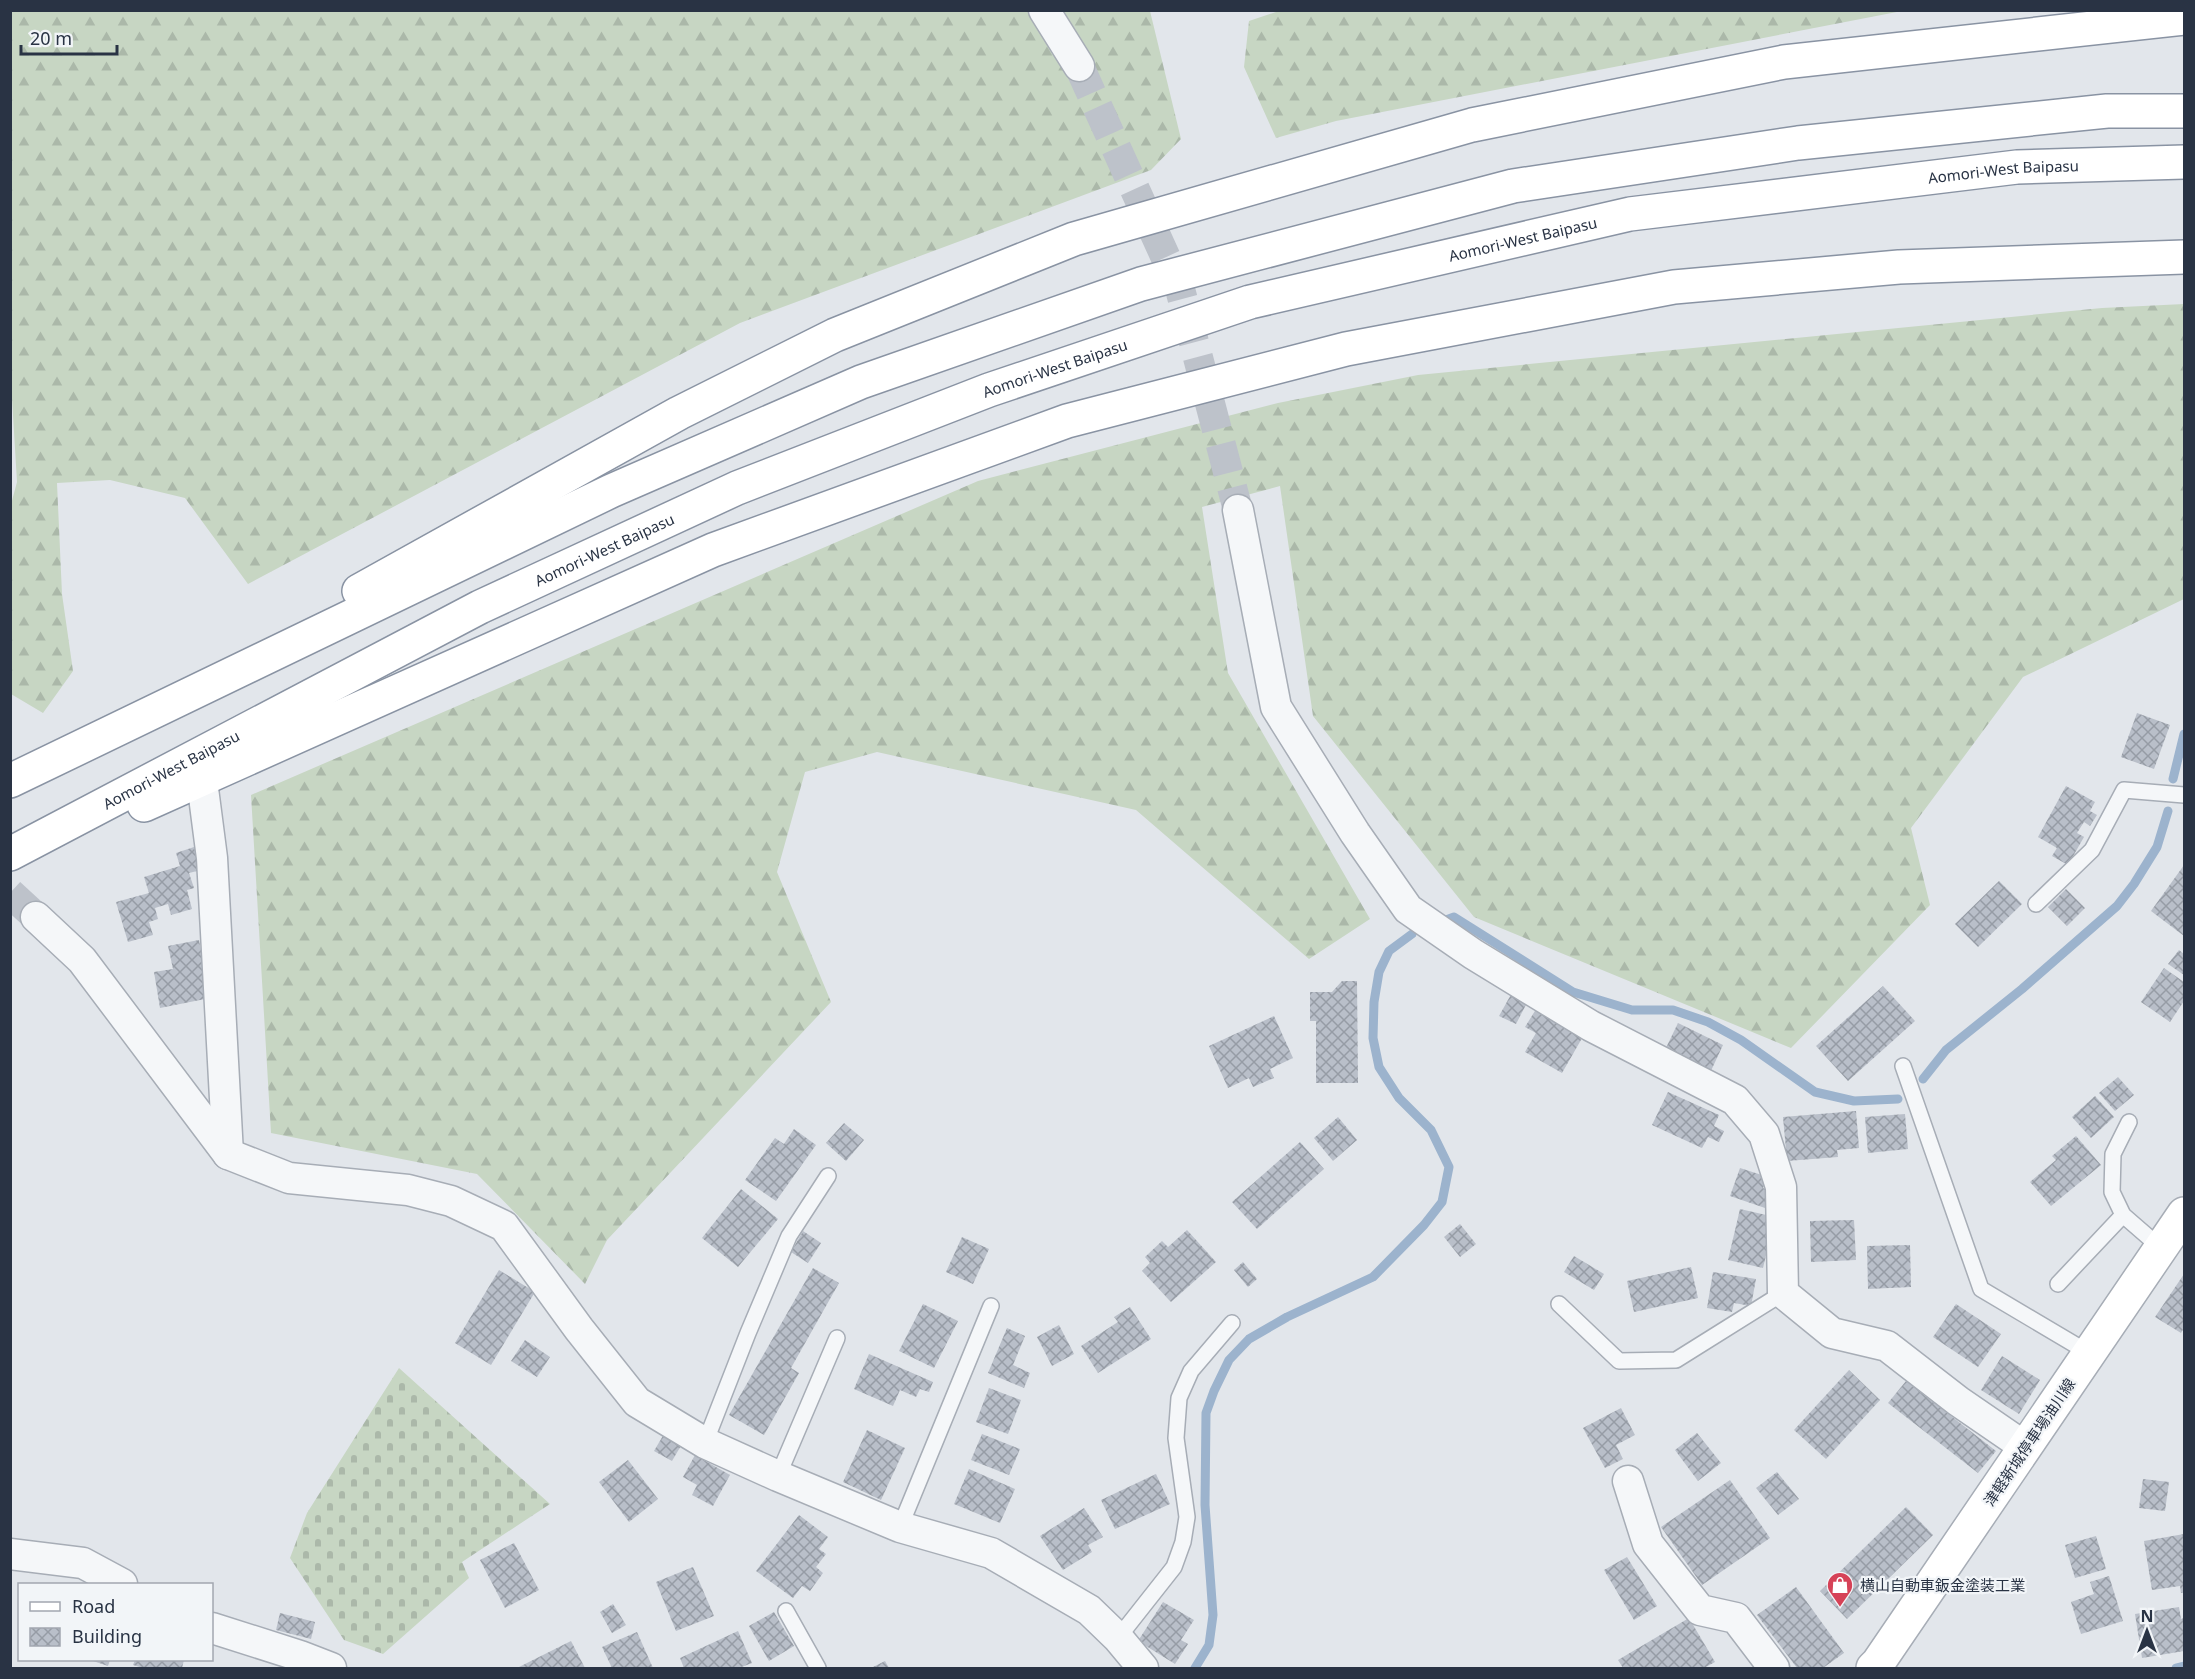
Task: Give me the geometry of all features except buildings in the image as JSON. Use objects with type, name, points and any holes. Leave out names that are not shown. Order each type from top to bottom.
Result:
[{"type":"main road","points":[[124,728],[361,590],[679,413],[835,335],[1074,239],[1484,123],[1784,62],[2118,18],[2184,18]]},
{"type":"main road","points":[[10,781],[633,481],[861,382],[1141,284],[1513,186],[1798,143],[2107,111],[2184,111]]},
{"type":"main road","name":"Aomori-West Baipasu","points":[[10,854],[480,607],[736,488],[989,390],[1250,302],[1630,214],[2016,167],[2184,162]]},
{"type":"main road","points":[[10,861],[202,781],[713,550],[1067,421],[1346,349],[1674,287],[1899,267],[2184,257]]},
{"type":"main road","name":"津軽新城停車場油川線","points":[[1872,1668],[1878,1663],[2184,1214]]},
{"type":"street","points":[[1044,10],[1079,66]]},
{"type":"street","points":[[1238,510],[1276,707],[1355,833],[1408,909],[1473,954],[1591,1026],[1735,1100],[1764,1134],[1781,1187],[1783,1293],[1832,1333],[1887,1346],[1958,1401],[2025,1448]]},
{"type":"street","points":[[202,781],[212,858],[228,1154]]},
{"type":"street","points":[[36,917],[82,960],[228,1154],[289,1178],[408,1190],[451,1201],[504,1226],[579,1329],[637,1402],[705,1443],[778,1476],[900,1527],[991,1553],[1089,1610],[1118,1638],[1143,1668]]},
{"type":"street","points":[[1628,1481],[1648,1544],[1700,1610],[1736,1618],[1774,1668]]},
{"type":"street","points":[[10,1554],[83,1563],[120,1583]]},
{"type":"street","points":[[213,1628],[331,1668]]},
{"type":"lane","points":[[2036,904],[2092,850],[2124,790],[2184,795]]},
{"type":"lane","points":[[1903,1066],[1981,1289],[2089,1353]]},
{"type":"lane","points":[[2129,1122],[2113,1154],[2112,1192],[2123,1215],[2161,1248]]},
{"type":"lane","points":[[705,1443],[789,1236],[828,1176]]},
{"type":"lane","points":[[2058,1284],[2123,1215]]},
{"type":"lane","points":[[1558,1304],[1619,1361],[1676,1360],[1783,1293]]},
{"type":"lane","points":[[900,1527],[991,1306]]},
{"type":"lane","points":[[1118,1638],[1174,1567],[1184,1542],[1187,1517],[1176,1438],[1179,1398],[1191,1371],[1232,1323]]},
{"type":"lane","points":[[778,1476],[837,1338]]},
{"type":"lane","points":[[786,1611],[818,1668]]},
{"type":"green space","points":[[11,11],[1150,11],[1181,139],[1151,170],[740,323],[248,584],[185,498],[110,480],[57,483],[62,594],[73,671],[43,713],[11,694],[10,508],[17,482],[10,365]]},
{"type":"green space","points":[[1279,11],[1902,11],[1336,121],[1276,138],[1244,67],[1249,21]]},
{"type":"green space","points":[[2184,304],[2184,599],[2023,677],[1911,828],[1930,905],[1791,1048],[1474,917],[1313,716],[1280,486],[1202,507],[1228,673],[1370,919],[1309,959],[1136,810],[877,752],[805,772],[777,872],[831,1002],[607,1240],[585,1284],[477,1174],[271,1133],[251,795],[978,481],[1278,403],[1418,375],[2102,308]]},
{"type":"green space","points":[[399,1368],[550,1504],[462,1562],[469,1578],[383,1654],[344,1640],[290,1558],[307,1513]]},
{"type":"waterway","points":[[2173,779],[2184,734]]},
{"type":"waterway","points":[[1923,1079],[1946,1050],[2022,989],[2117,906],[2157,847],[2168,811]]},
{"type":"waterway","points":[[1446,920],[1454,917],[1573,992],[1632,1010],[1673,1010],[1708,1022],[1741,1040],[1815,1092],[1854,1101],[1898,1099]]},
{"type":"waterway","points":[[1195,1668],[1209,1645],[1213,1615],[1205,1505],[1206,1413],[1229,1360],[1249,1339],[1287,1317],[1373,1277],[1424,1225],[1442,1202],[1449,1167],[1431,1130],[1399,1098],[1379,1067],[1373,1038],[1374,1002],[1379,972],[1389,951],[1412,934]]},
{"type":"waterway","points":[[2176,1668],[2184,1666]]},
{"type":"tunnel","points":[[1079,66],[1180,289],[1238,510]]},
{"type":"tunnel","points":[[10,893],[36,917]]},
{"type":"place","name":"横山自動車鈑金塗装工業","points":[[1840,1608]]}]
